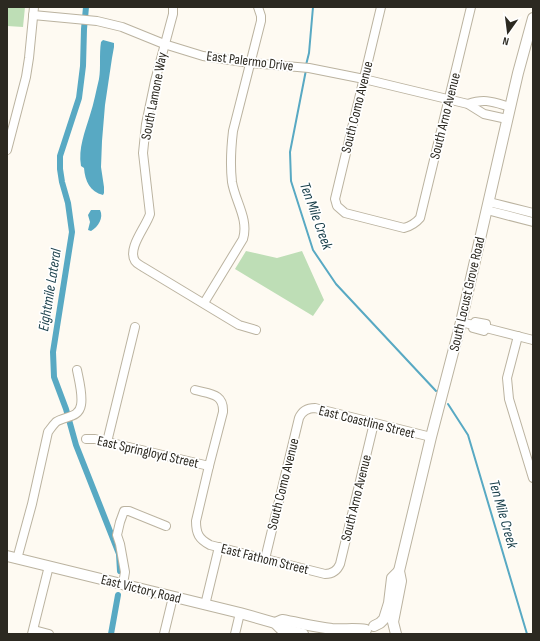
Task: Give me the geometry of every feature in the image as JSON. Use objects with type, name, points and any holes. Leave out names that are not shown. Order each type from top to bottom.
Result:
[{"type":"main road","name":"South Locust Grove Road","points":[[395,634],[393,622],[401,581],[399,571],[431,437],[461,322],[510,106],[531,33],[533,18]]},
{"type":"main road","name":"East Victory Road","points":[[7,556],[275,622],[282,620],[332,629],[356,628],[368,630],[383,626],[389,628],[395,634]]},
{"type":"main road","name":"South Locust Grove Road","points":[[368,630],[384,619],[389,603],[392,578],[399,571]]},
{"type":"main road","name":"East Victory Road","points":[[275,622],[281,629],[303,634]]},
{"type":"street","name":"South Lamone Way","points":[[173,7],[173,14],[164,44],[146,124],[144,153],[150,214],[134,245],[132,254],[136,262],[143,267],[204,304]]},
{"type":"street","points":[[256,330],[239,325],[204,304],[245,234],[244,218],[232,182],[231,156],[233,132],[261,21],[258,7]]},
{"type":"street","name":"South Como Avenue","points":[[381,7],[335,199],[337,206],[345,213],[404,228],[416,223]]},
{"type":"street","name":"South Arno Avenue","points":[[416,223],[420,218],[471,7]]},
{"type":"street","name":"East Palermo Drive","points":[[33,11],[97,21],[122,27],[164,44],[203,56],[250,63],[306,68],[364,79],[468,104],[484,114],[507,119]]},
{"type":"street","points":[[7,150],[9,128],[26,77],[33,11]]},
{"type":"street","name":"East Palermo Drive","points":[[468,104],[476,101],[486,101],[510,106]]},
{"type":"street","points":[[488,206],[533,212]]},
{"type":"street","points":[[488,206],[533,222]]},
{"type":"street","points":[[461,322],[473,325],[473,328],[478,330],[484,331],[486,328],[533,340]]},
{"type":"street","points":[[107,442],[135,327]]},
{"type":"street","points":[[518,336],[507,378],[510,399],[533,478]]},
{"type":"street","points":[[17,558],[32,504],[48,432],[55,423],[62,419],[74,416],[82,404],[77,370]]},
{"type":"street","points":[[195,390],[220,398],[224,406],[209,466]]},
{"type":"street","name":"East Coastline Street","points":[[304,410],[315,408],[431,437]]},
{"type":"street","name":"South Como Avenue","points":[[265,559],[299,418],[304,410]]},
{"type":"street","name":"South Arno Avenue","points":[[335,571],[340,564],[374,423]]},
{"type":"street","name":"East Springloyd Street","points":[[86,439],[95,439],[209,466]]},
{"type":"street","name":"East Fathom Street","points":[[209,466],[196,521],[198,536],[204,542],[219,548],[325,574],[330,574],[335,571]]},
{"type":"street","points":[[123,584],[125,572],[117,535],[124,511],[130,511],[166,526]]},
{"type":"street","points":[[205,605],[219,548]]},
{"type":"street","points":[[49,566],[33,632],[49,634]]},
{"type":"street","points":[[164,634],[173,597]]},
{"type":"street","points":[[235,634],[240,613]]},
{"type":"green space","points":[[7,7],[25,7],[23,27],[7,26]]},
{"type":"green space","points":[[246,251],[277,258],[302,251],[324,300],[313,316],[235,269]]},
{"type":"water","points":[[103,40],[114,43],[114,47],[105,105],[102,141],[101,167],[104,187],[103,195],[98,194],[89,185],[84,168],[81,166],[80,153],[82,140],[93,106],[99,79],[100,47]]},
{"type":"water","points":[[91,210],[100,210],[101,219],[98,225],[91,231],[88,230],[90,222],[88,215]]},
{"type":"waterway","name":"Eightmile Lateral","points":[[86,7],[83,66],[79,98],[60,156],[62,182],[68,203],[72,232],[53,352],[54,377],[66,409],[76,445],[119,554],[120,571]]},
{"type":"waterway","name":"Ten Mile Creek","points":[[306,65],[309,53],[313,7]]},
{"type":"waterway","name":"Ten Mile Creek","points":[[306,70],[290,152],[291,181],[313,250],[336,284],[436,391]]},
{"type":"waterway","name":"Ten Mile Creek","points":[[448,404],[468,435],[527,634]]},
{"type":"waterway","name":"Eightmile Lateral","points":[[111,634],[118,595]]}]
